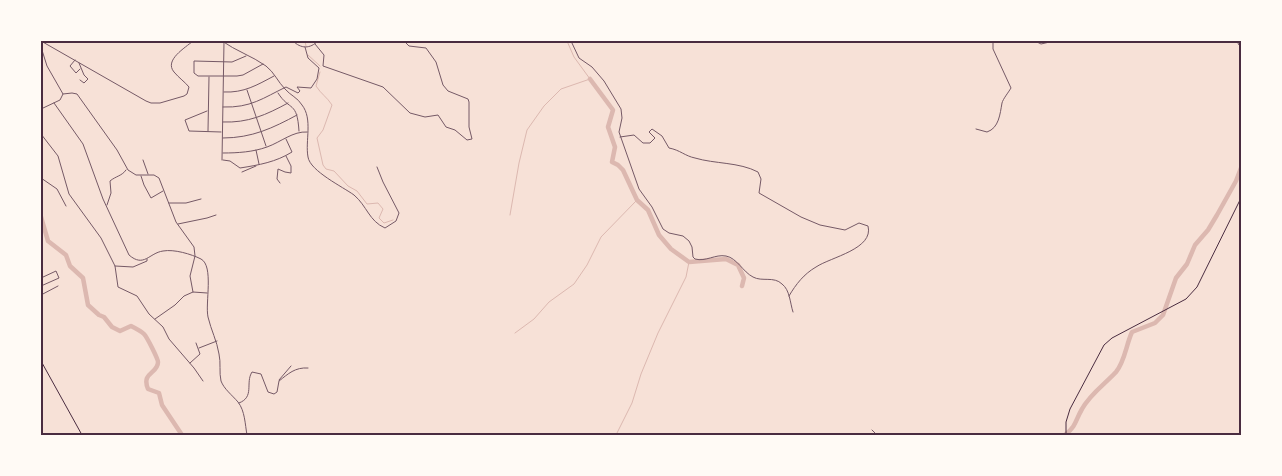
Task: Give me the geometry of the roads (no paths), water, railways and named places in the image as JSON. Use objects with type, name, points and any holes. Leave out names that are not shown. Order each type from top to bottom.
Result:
[{"type":"main road","points":[[1066,435],[1067,418],[1070,409],[1101,348],[1112,338],[1186,298],[1197,287],[1241,198]]},
{"type":"main road","points":[[41,361],[82,435]]},
{"type":"street","points":[[42,41],[146,101],[160,102],[187,94],[188,87],[174,72],[172,65],[174,58],[193,41]]},
{"type":"street","points":[[293,41],[300,47],[315,44],[318,41]]},
{"type":"street","points":[[315,44],[324,55],[323,66],[383,87],[410,113],[425,117],[438,115],[446,127],[455,130],[469,141],[472,139],[469,127],[470,102],[468,99],[448,91],[443,85],[436,62],[426,48],[409,46],[404,41]]},
{"type":"street","points":[[571,41],[579,58],[596,70],[621,110],[622,118],[618,130],[620,137],[628,153],[637,184],[663,229],[669,233],[686,238],[692,247],[694,258],[701,260],[722,256],[730,258],[755,278],[775,280],[782,283],[789,296],[793,312]]},
{"type":"street","points":[[976,130],[987,132],[992,129],[1001,116],[1002,103],[1011,88],[993,49],[993,41]]},
{"type":"street","points":[[1035,41],[1041,44],[1054,41]]},
{"type":"street","points":[[1239,41],[1238,44],[1241,46]]},
{"type":"street","points":[[223,42],[263,64],[284,88],[303,105],[306,112],[308,132],[308,156],[313,166],[355,196],[364,205],[369,216],[385,228],[396,221],[399,213],[383,182],[378,166]]},
{"type":"street","points":[[223,42],[222,160],[230,161],[240,168],[256,166]]},
{"type":"street","points":[[41,47],[47,66],[64,94]]},
{"type":"street","points":[[223,107],[242,107],[252,104],[286,87],[298,93],[300,91],[297,87],[308,89],[313,87],[316,83],[319,68],[308,58],[305,47]]},
{"type":"street","points":[[247,56],[238,61],[194,61],[194,73],[198,76],[223,77],[243,75],[263,64]]},
{"type":"street","points":[[75,60],[70,66],[76,73],[81,69]]},
{"type":"street","points":[[79,63],[88,79],[84,83],[80,80]]},
{"type":"street","points":[[223,92],[247,90],[274,75]]},
{"type":"street","points":[[208,132],[209,76]]},
{"type":"street","points":[[247,90],[266,147]]},
{"type":"street","points":[[277,92],[279,96],[295,109],[298,115],[299,131]]},
{"type":"street","points":[[41,109],[62,98],[64,94],[77,94],[117,150],[127,169],[134,174],[158,176],[177,224],[194,247],[195,256],[190,276],[193,292]]},
{"type":"street","points":[[54,103],[83,144],[107,206],[129,255],[135,260],[140,261],[157,252],[166,250],[195,256],[204,260],[207,265],[208,318],[217,341],[221,380],[243,411],[247,435]]},
{"type":"street","points":[[222,122],[241,122],[257,118],[288,103]]},
{"type":"street","points":[[207,111],[185,120],[189,131],[222,132]]},
{"type":"street","points":[[222,138],[243,137],[262,132],[298,115]]},
{"type":"street","points":[[620,137],[634,135],[643,143],[650,143],[655,138],[649,132],[652,129],[662,136],[669,148],[678,150],[691,157],[748,168],[758,172],[761,179],[759,193],[815,224],[845,230],[859,223],[868,226],[867,238],[861,245],[832,258],[810,271],[798,282],[789,296]]},
{"type":"street","points":[[222,153],[256,150],[299,131],[308,132]]},
{"type":"street","points":[[41,134],[58,156],[68,194],[101,238],[114,266],[118,287],[137,296],[149,314],[162,327],[203,381]]},
{"type":"street","points":[[242,172],[292,152],[286,138]]},
{"type":"street","points":[[256,150],[259,165]]},
{"type":"street","points":[[280,182],[277,179],[278,169],[291,173],[291,166],[286,155]]},
{"type":"street","points":[[143,160],[149,175]]},
{"type":"street","points":[[107,206],[111,193],[110,181],[123,175],[127,169]]},
{"type":"street","points":[[141,175],[151,198],[164,191]]},
{"type":"street","points":[[41,178],[57,189],[66,206]]},
{"type":"street","points":[[169,204],[186,203],[201,199]]},
{"type":"street","points":[[177,224],[216,215]]},
{"type":"street","points":[[114,266],[138,266],[147,261],[147,258]]},
{"type":"street","points":[[41,278],[56,271],[59,278],[41,286]]},
{"type":"street","points":[[41,295],[58,286]]},
{"type":"street","points":[[155,319],[184,296],[193,292],[207,293]]},
{"type":"street","points":[[198,348],[217,341]]},
{"type":"street","points":[[190,363],[199,356],[196,342]]},
{"type":"street","points":[[238,403],[245,400],[249,395],[252,372],[261,374],[268,392],[276,394],[279,381],[291,366]]},
{"type":"street","points":[[279,381],[295,370],[308,368]]},
{"type":"street","points":[[872,430],[877,435]]},
{"type":"waterway","points":[[305,41],[306,46]]},
{"type":"waterway","points":[[510,215],[527,130],[544,106],[561,89],[590,79],[574,57],[567,41]]},
{"type":"waterway","points":[[308,55],[320,66]]},
{"type":"waterway","points":[[320,72],[316,86],[332,105],[323,130],[317,138],[323,165],[326,169],[334,171],[348,186],[357,191],[367,204],[378,203],[383,209],[379,218],[384,223],[393,220]]},
{"type":"waterway","points":[[590,79],[613,110],[608,127],[615,147],[612,162],[623,170],[637,200],[648,210],[659,235],[671,249],[689,262],[726,259],[738,265],[744,278],[742,286]]},
{"type":"waterway","points":[[1065,435],[1074,426],[1089,399],[1119,368],[1132,332],[1155,323],[1163,315],[1176,278],[1187,264],[1195,245],[1208,230],[1217,215],[1241,168]]},
{"type":"waterway","points":[[515,333],[534,319],[549,302],[574,284],[587,265],[601,237],[637,200]]},
{"type":"waterway","points":[[41,217],[48,241],[66,255],[70,266],[83,278],[88,305],[104,317],[112,327],[120,331],[131,326],[145,336],[158,362],[155,369],[148,376],[146,383],[148,389],[159,393],[162,405],[182,435]]},
{"type":"waterway","points":[[616,435],[632,403],[641,374],[658,333],[686,277],[689,262]]}]
